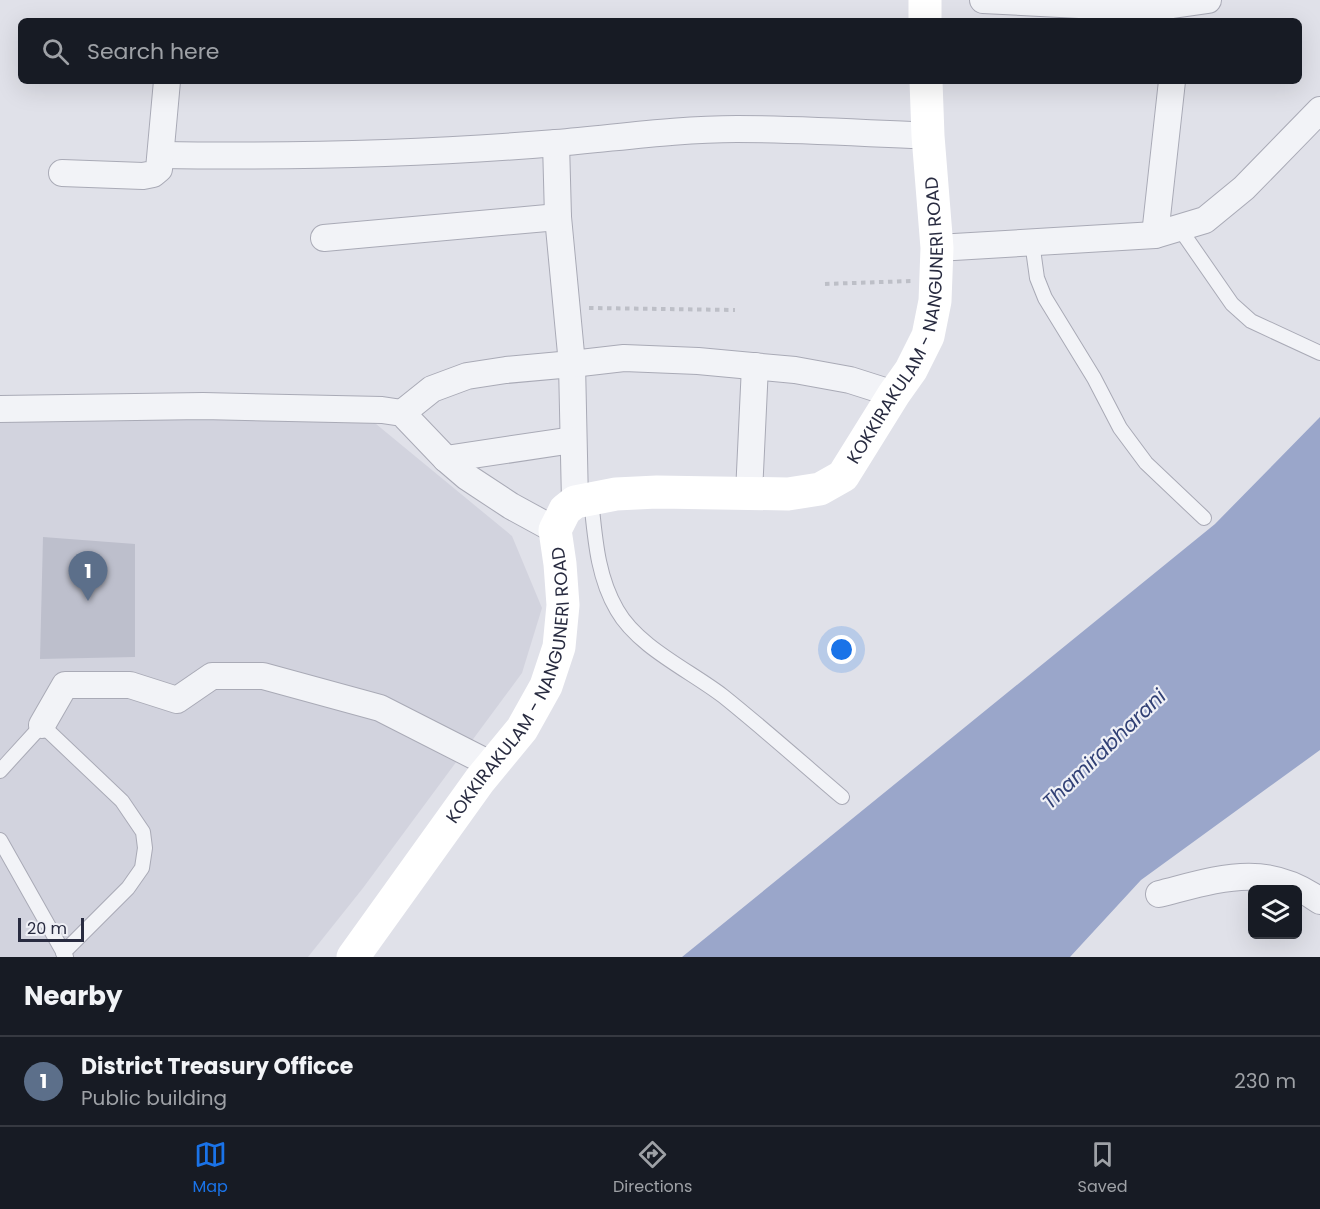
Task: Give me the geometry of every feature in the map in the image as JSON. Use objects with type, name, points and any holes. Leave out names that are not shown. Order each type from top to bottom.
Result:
[{"type":"main road","points":[[925,0],[925,18]]},
{"type":"main road","name":"KOKKIRAKULAM - NANGUNERI ROAD","points":[[353,957],[492,765],[522,729],[546,686],[559,647],[563,605],[555,530],[565,510],[583,501],[616,494],[657,492],[788,494],[820,489],[843,476],[911,370],[928,336],[934,301],[937,248],[926,84]]},
{"type":"street","points":[[983,0],[1173,9],[1208,0]]},
{"type":"street","points":[[62,173],[143,176],[153,174],[159,169],[167,84]]},
{"type":"street","points":[[1168,232],[1172,84]]},
{"type":"street","points":[[937,248],[1168,232],[1205,220],[1244,189],[1320,110]]},
{"type":"street","points":[[161,156],[336,155],[556,143],[640,134],[736,129],[928,136]]},
{"type":"street","points":[[556,143],[558,217],[572,364],[573,440],[583,501]]},
{"type":"street","points":[[324,238],[558,217]]},
{"type":"street","points":[[402,413],[432,389],[467,376],[624,358],[795,370],[850,380],[894,394]]},
{"type":"street","points":[[748,493],[755,366]]},
{"type":"street","points":[[0,409],[203,406],[382,410],[402,413],[446,459],[467,477],[511,506],[555,530]]},
{"type":"street","points":[[446,459],[573,440]]},
{"type":"street","points":[[42,725],[65,685],[130,685],[177,700],[212,676],[263,676],[380,708],[492,765]]},
{"type":"street","points":[[1160,894],[1238,876],[1264,877],[1303,888],[1320,901]]},
{"type":"lane","points":[[1168,232],[1232,304],[1251,321],[1320,353]]},
{"type":"lane","points":[[1032,242],[1037,278],[1045,298],[1094,378],[1120,428],[1146,463],[1204,518]]},
{"type":"lane","points":[[583,501],[604,581],[617,610],[632,631],[723,697],[842,796]]},
{"type":"lane","points":[[0,771],[42,725],[122,801],[143,832],[145,848],[142,868],[128,888],[64,955],[0,840]]},
{"type":"path","points":[[825,284],[935,281]]},
{"type":"path","points":[[568,308],[735,310]]},
{"type":"shaded area","points":[[370,419],[512,536],[542,608],[522,673],[363,888],[308,957],[0,957],[0,420]]},
{"type":"water","name":"Thamirabharani","points":[[1320,417],[1320,750],[1141,880],[1070,957],[682,957],[1215,524]]},
{"type":"building","points":[[43,537],[135,544],[135,657],[40,659]]},
{"type":"place","name":"District Treasury Officce","points":[[88,601]]}]
